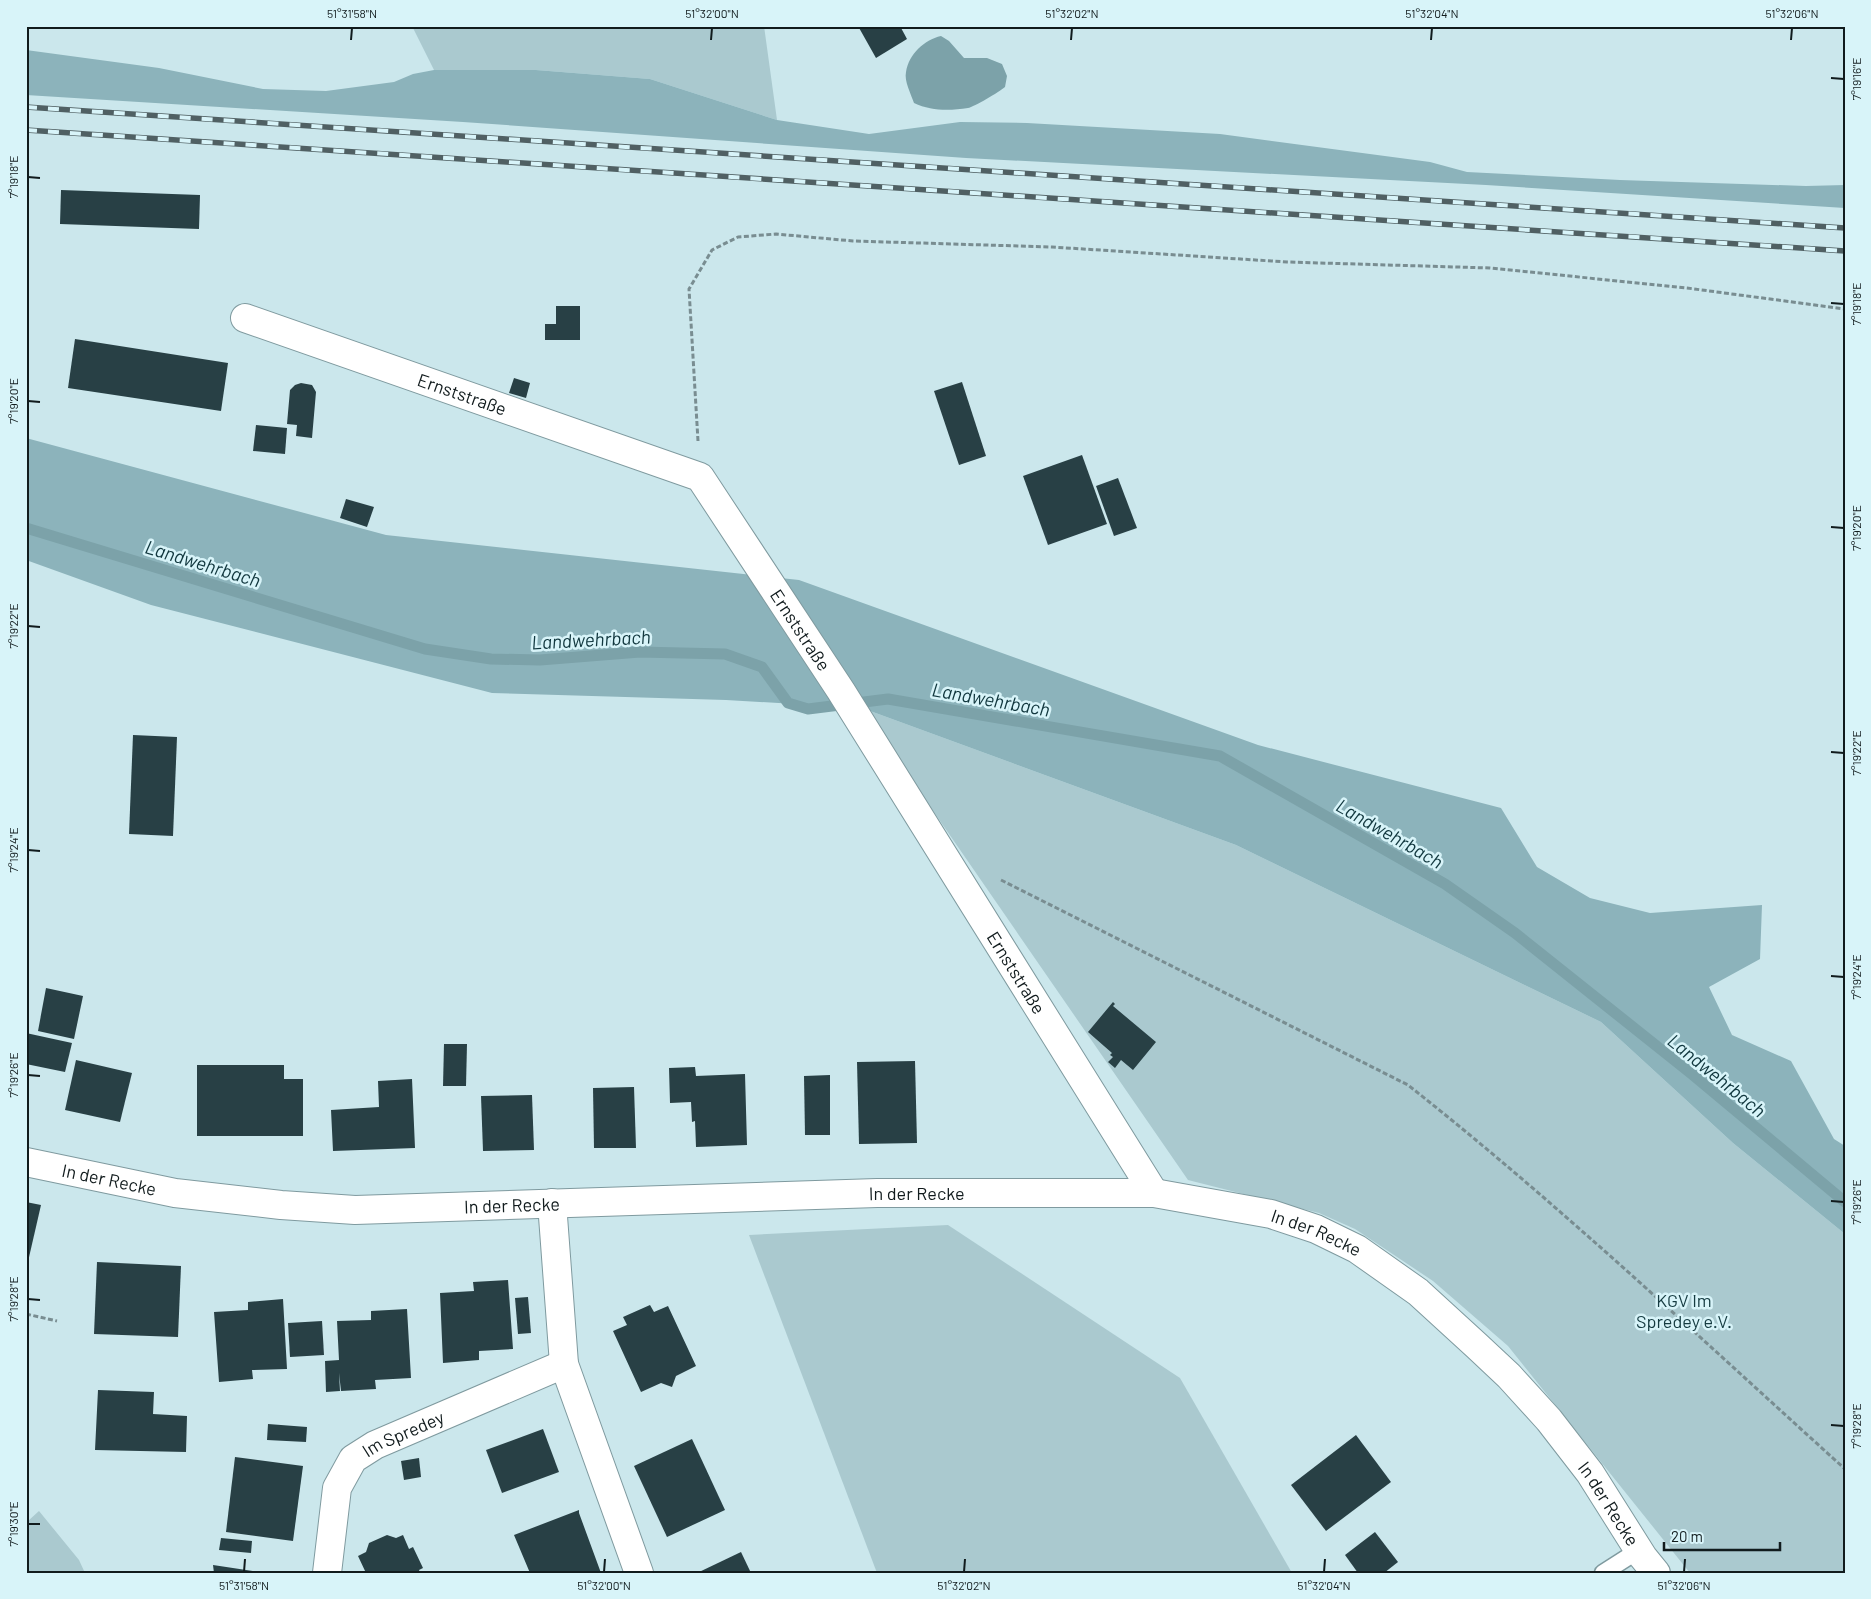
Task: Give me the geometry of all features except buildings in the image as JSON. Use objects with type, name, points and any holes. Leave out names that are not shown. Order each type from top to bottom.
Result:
[{"type":"street","name":"Ernststraße","points":[[245,318],[700,477],[841,691],[1154,1193]]},
{"type":"street","name":"In der Recke","points":[[26,1162],[175,1193],[281,1205],[355,1210],[877,1194],[1154,1193],[1271,1214],[1316,1229],[1357,1249],[1418,1292],[1509,1376],[1548,1420],[1590,1473],[1639,1550],[1656,1573]]},
{"type":"street","points":[[552,1203],[564,1364],[639,1573]]},
{"type":"street","name":"Im Spredey","points":[[327,1573],[337,1488],[353,1459],[375,1445],[564,1364]]},
{"type":"lane","points":[[1603,1573],[1639,1550]]},
{"type":"path","points":[[700,477],[690,289],[712,250],[738,237],[776,234],[853,241],[1052,247],[1287,262],[1490,268],[1687,288],[1845,310]]},
{"type":"path","points":[[993,876],[1408,1085],[1454,1121],[1600,1247],[1845,1469]]},
{"type":"path","points":[[26,1314],[57,1321]]},
{"type":"green space","points":[[412,26],[764,26],[777,120],[650,79],[536,70],[434,70]]},
{"type":"green space","name":"KGV Im Spredey e.V.","points":[[862,708],[1236,845],[1601,1022],[1733,1143],[1845,1234],[1845,1573],[1690,1573],[1508,1346],[1433,1281],[1355,1229],[1319,1213],[1188,1180]]},
{"type":"green space","points":[[948,1225],[1180,1378],[1292,1573],[877,1573],[749,1235]]},
{"type":"green space","points":[[39,1511],[79,1560],[85,1573],[26,1573],[26,1520],[28,1521]]},
{"type":"shaded area","points":[[941,36],[949,41],[964,58],[987,58],[1002,64],[1007,76],[1005,87],[968,108],[940,110],[914,103],[906,79],[910,59],[923,44]]},
{"type":"shaded area","points":[[26,50],[159,68],[263,89],[326,91],[394,82],[413,74],[434,70],[536,70],[650,79],[777,120],[869,134],[960,122],[1027,123],[1220,134],[1430,162],[1467,172],[1620,180],[1806,186],[1845,185],[1845,208],[1486,185],[966,158],[463,122],[26,95]]},
{"type":"shaded area","points":[[26,438],[386,535],[799,580],[1258,745],[1501,808],[1537,867],[1590,898],[1650,913],[1762,905],[1760,959],[1709,987],[1732,1035],[1791,1061],[1834,1139],[1845,1146],[1845,1234],[1733,1143],[1601,1022],[1236,845],[862,708],[726,700],[492,693],[151,605],[26,560]]},
{"type":"waterway","name":"Landwehrbach","points":[[26,528],[425,649],[491,659],[540,660],[640,652],[725,654],[762,667],[788,703],[808,709],[888,699],[1220,756],[1445,884],[1515,933],[1693,1075],[1845,1202]]},
{"type":"railway","points":[[26,107],[1845,228]]},
{"type":"railway","points":[[26,130],[1845,251]]}]
